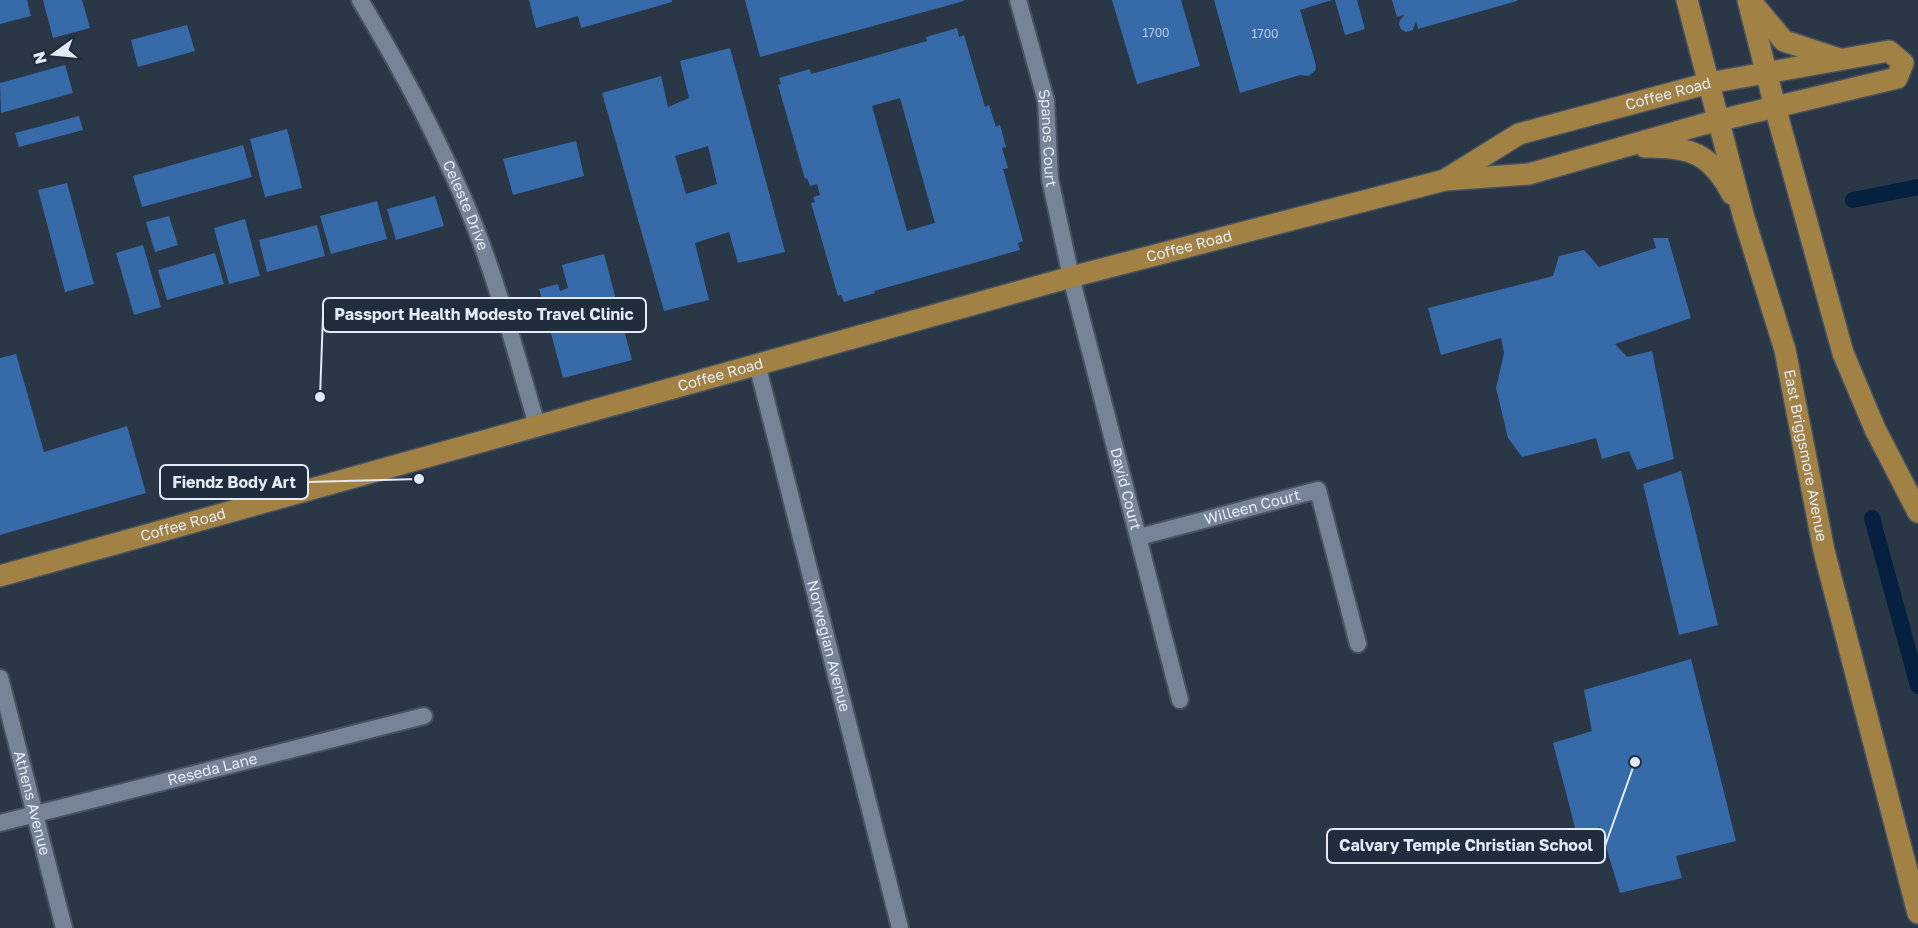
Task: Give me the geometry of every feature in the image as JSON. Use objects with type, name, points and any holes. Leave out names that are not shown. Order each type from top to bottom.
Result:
[{"type":"main road","name":"East Briggsmore Avenue","points":[[1687,0],[1744,218],[1785,350],[1824,551],[1918,913]]},
{"type":"main road","points":[[1749,0],[1784,41],[1843,60]]},
{"type":"main road","points":[[1749,0],[1775,107],[1844,352],[1875,429],[1918,512]]},
{"type":"main road","name":"Coffee Road","points":[[0,576],[1071,277],[1445,180],[1529,174],[1718,121],[1897,78],[1910,61],[1889,51],[1709,83],[1519,134],[1445,180]]},
{"type":"main road","points":[[1624,147],[1665,147],[1695,152],[1723,176],[1744,218]]},
{"type":"street","name":"Celeste Drive","points":[[360,0],[417,98],[474,225],[500,298],[537,425]]},
{"type":"street","name":"Spanos Court","points":[[1018,0],[1046,101],[1050,179],[1071,277]]},
{"type":"street","name":"David Court","points":[[1071,277],[1180,700]]},
{"type":"street","name":"Norwegian Avenue","points":[[757,364],[900,928]]},
{"type":"street","name":"Willeen Court","points":[[1138,537],[1318,490],[1358,644]]},
{"type":"street","name":"Athens Avenue","points":[[0,678],[64,928]]},
{"type":"street","name":"Reseda Lane","points":[[0,823],[424,716]]},
{"type":"building","points":[[0,0],[27,0],[31,16],[0,24]]},
{"type":"building","points":[[43,0],[82,0],[90,28],[53,38]]},
{"type":"building","points":[[529,0],[672,0],[672,2],[581,28],[578,16],[536,28]]},
{"type":"building","points":[[745,0],[964,0],[964,1],[760,57]]},
{"type":"building","points":[[1112,0],[1181,0],[1200,66],[1137,84]]},
{"type":"building","points":[[1214,0],[1332,0],[1300,10],[1316,65],[1315,71],[1308,76],[1300,75],[1240,93]]},
{"type":"building","points":[[1335,0],[1357,0],[1365,29],[1345,35]]},
{"type":"building","points":[[1392,0],[1517,1],[1418,29],[1416,21],[1413,30],[1406,32],[1399,24],[1404,15],[1397,17]]},
{"type":"building","points":[[187,25],[195,51],[138,67],[131,40]]},
{"type":"building","points":[[957,28],[959,37],[964,35],[985,107],[989,105],[996,127],[1000,125],[1006,147],[1002,148],[1008,168],[1003,169],[1023,241],[1018,243],[1020,250],[874,291],[875,293],[844,302],[841,295],[838,296],[811,203],[815,202],[813,197],[820,195],[817,184],[810,186],[807,178],[805,179],[778,85],[781,84],[779,78],[810,69],[811,74],[927,41],[926,37]],"holes":[[[900,98],[935,223],[907,231],[872,106]]]},
{"type":"building","points":[[730,48],[785,252],[738,263],[729,232],[695,243],[709,300],[664,311],[602,93],[661,76],[668,107],[689,98],[680,61]],"holes":[[[708,146],[717,184],[686,194],[675,156]]]},
{"type":"building","points":[[65,65],[73,93],[1,113],[0,83]]},
{"type":"building","points":[[79,116],[83,130],[19,147],[15,133]]},
{"type":"building","points":[[287,129],[302,188],[265,197],[250,139]]},
{"type":"building","points":[[576,141],[584,176],[513,195],[503,159]]},
{"type":"building","points":[[243,145],[252,177],[142,207],[133,176]]},
{"type":"building","points":[[67,183],[94,284],[65,292],[38,190]]},
{"type":"building","points":[[435,196],[444,226],[396,240],[387,209]]},
{"type":"building","points":[[377,201],[387,239],[331,254],[320,216]]},
{"type":"building","points":[[169,216],[178,245],[155,252],[146,222]]},
{"type":"building","points":[[245,219],[260,276],[229,284],[214,228]]},
{"type":"building","points":[[317,225],[325,256],[267,272],[259,240]]},
{"type":"building","points":[[1653,238],[1668,238],[1691,318],[1615,344],[1627,357],[1652,351],[1674,459],[1637,470],[1629,451],[1602,459],[1596,438],[1522,457],[1508,438],[1496,388],[1504,353],[1501,338],[1441,355],[1428,308],[1553,276],[1559,256],[1584,250],[1599,267],[1656,248]]},
{"type":"building","points":[[143,245],[161,307],[134,315],[116,253]]},
{"type":"building","points":[[215,253],[224,284],[167,300],[158,270]]},
{"type":"building","points":[[604,254],[632,360],[563,378],[539,289],[558,284],[560,291],[568,288],[562,265]]},
{"type":"building","points":[[16,354],[44,452],[127,426],[146,493],[0,535],[0,358]]},
{"type":"building","points":[[1681,471],[1718,625],[1679,635],[1643,484]]},
{"type":"building","points":[[1691,659],[1736,841],[1676,856],[1682,878],[1620,893],[1600,827],[1577,835],[1553,743],[1592,731],[1584,690]]},
{"type":"waterway","points":[[1853,200],[1918,187]]},
{"type":"waterway","points":[[1872,518],[1918,686]]},
{"type":"place","name":"Passport Health Modesto Travel Clinic","points":[[320,397]]},
{"type":"place","name":"Fiendz Body Art","points":[[419,479]]},
{"type":"place","name":"Calvary Temple Christian School","points":[[1635,762]]}]
